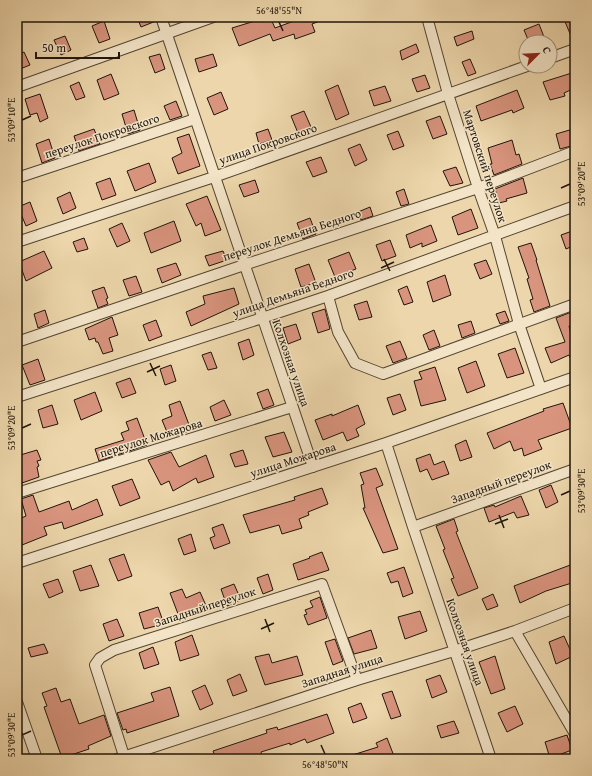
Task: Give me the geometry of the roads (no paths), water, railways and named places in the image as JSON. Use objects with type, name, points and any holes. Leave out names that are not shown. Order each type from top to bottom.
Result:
[{"type":"street","name":"Колхозная улица","points":[[161,17],[165,33],[313,467]]},
{"type":"street","points":[[17,87],[213,17]]},
{"type":"street","name":"Мартовский переулок","points":[[427,17],[448,94],[495,236],[520,324],[541,389]]},
{"type":"street","points":[[558,55],[575,49]]},
{"type":"street","name":"улица Покровского","points":[[17,242],[214,177],[518,69]]},
{"type":"street","name":"переулок Покровского","points":[[17,178],[195,119]]},
{"type":"street","name":"переулок Демьяна Бедного","points":[[17,342],[478,188],[575,151]]},
{"type":"street","name":"улица Демьяна Бедного","points":[[17,397],[328,296],[575,206]]},
{"type":"street","points":[[328,296],[338,332],[355,363],[383,374],[575,304]]},
{"type":"street","name":"улица Можарова","points":[[17,563],[386,443],[575,377]]},
{"type":"street","name":"переулок Можарова","points":[[17,493],[292,407]]},
{"type":"street","name":"Колхозная улица","points":[[386,443],[491,759]]},
{"type":"street","name":"Западный переулок","points":[[413,528],[575,469]]},
{"type":"street","name":"Западный переулок","points":[[122,758],[95,665],[100,658],[114,650],[322,584],[357,680]]},
{"type":"street","name":"Западная улица","points":[[122,758],[357,680],[515,631],[575,608]]},
{"type":"street","points":[[515,631],[575,734]]},
{"type":"street","points":[[17,702],[37,759]]}]
